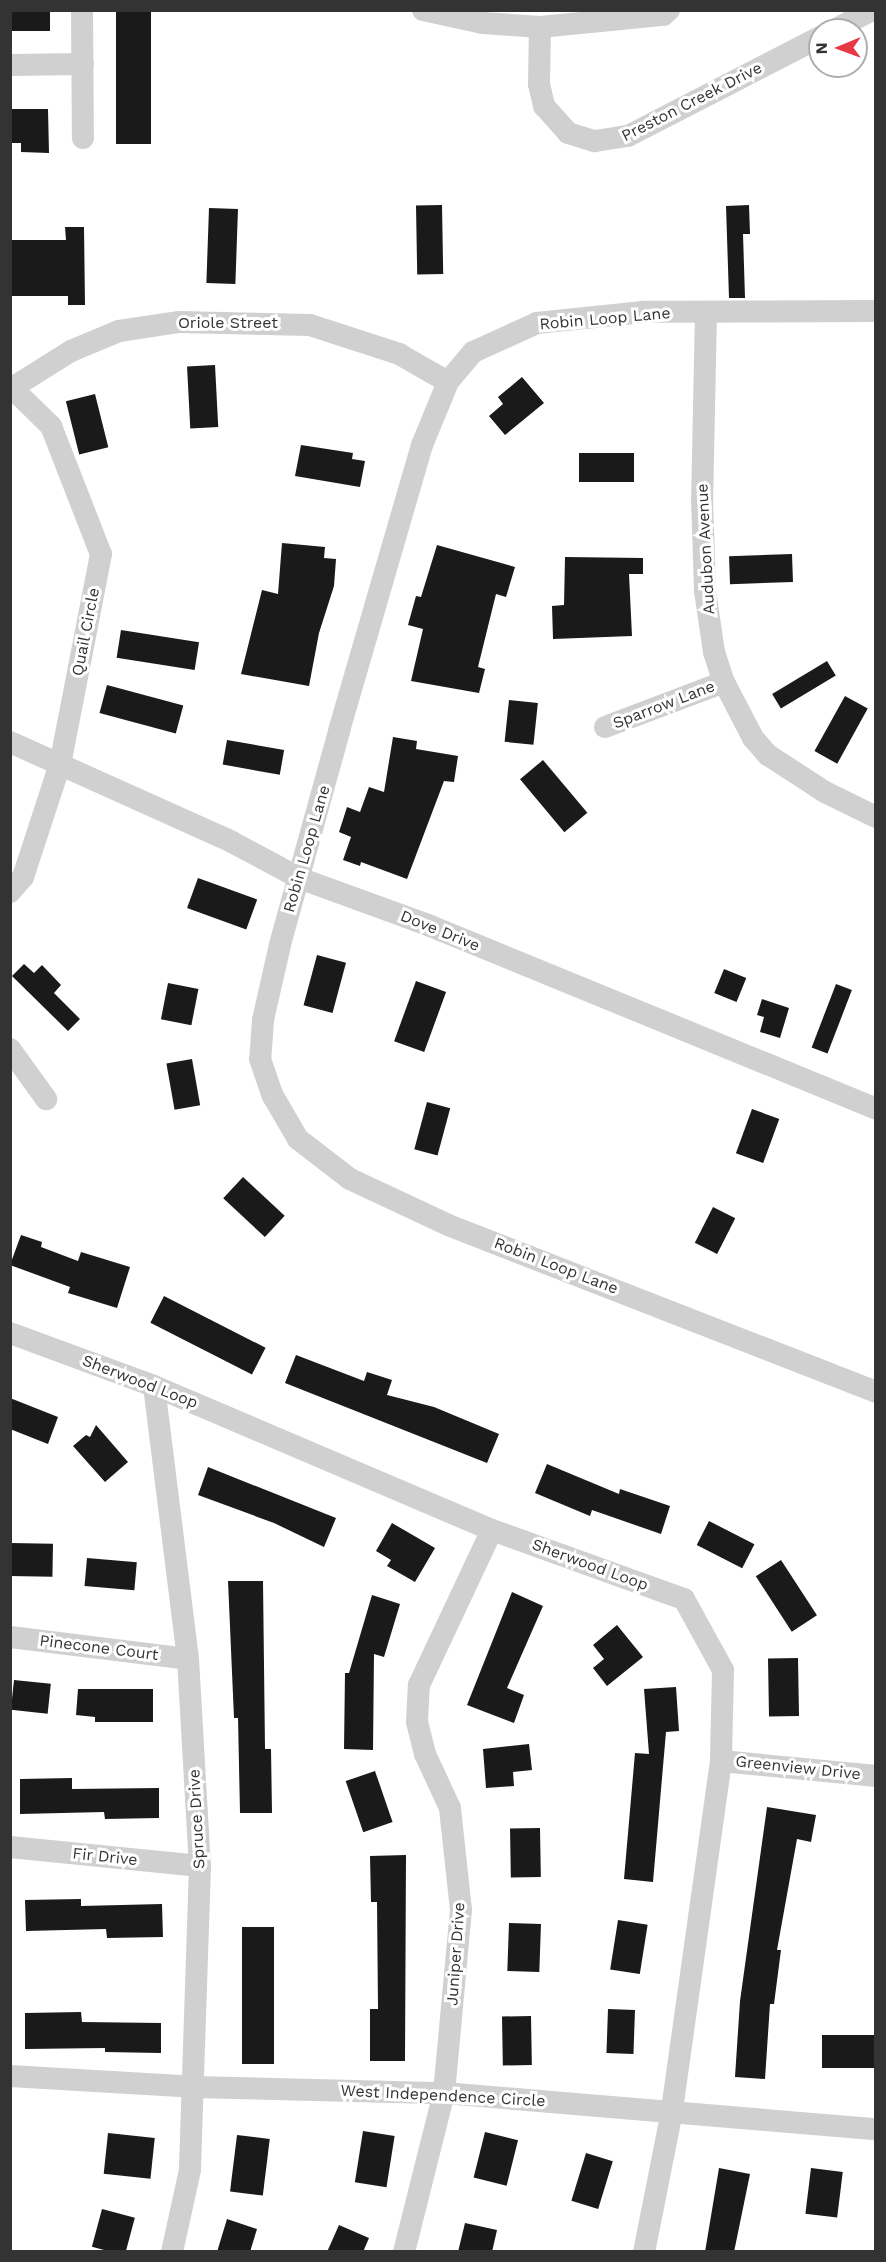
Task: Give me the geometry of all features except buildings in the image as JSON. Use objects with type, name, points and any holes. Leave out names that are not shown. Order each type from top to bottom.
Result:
[{"type":"street","points":[[81,10],[83,138]]},
{"type":"street","points":[[423,10],[483,23],[540,27],[663,15],[669,10]]},
{"type":"street","points":[[857,18],[872,10]]},
{"type":"street","name":"Preston Creek Drive","points":[[540,27],[539,84],[544,106],[568,133],[595,141],[628,136],[808,43]]},
{"type":"street","points":[[10,65],[83,64]]},
{"type":"street","name":"Robin Loop Lane","points":[[876,311],[643,312],[537,323],[502,336],[473,352],[448,382],[422,445],[279,945],[263,1020],[260,1059],[273,1096],[298,1139],[350,1179],[448,1225],[876,1392]]},
{"type":"street","name":"Audubon Avenue","points":[[706,313],[702,499],[705,591],[714,652],[724,682],[753,738],[768,755],[825,792],[876,817]]},
{"type":"street","name":"Oriole Street","points":[[11,387],[71,351],[120,331],[179,322],[310,325],[399,354],[448,382]]},
{"type":"street","name":"Quail Circle","points":[[10,892],[23,877],[60,764],[101,554],[51,426],[11,387]]},
{"type":"street","name":"Sparrow Lane","points":[[605,727],[724,682]]},
{"type":"street","name":"Dove Drive","points":[[10,742],[232,842],[299,878],[411,918],[876,1109]]},
{"type":"street","points":[[10,1049],[46,1099]]},
{"type":"street","name":"Sherwood Loop","points":[[10,1333],[154,1386],[492,1530],[684,1599],[723,1670],[721,1761],[672,2111],[644,2252]]},
{"type":"street","name":"Spruce Drive","points":[[154,1386],[188,1659],[200,1866],[190,2170],[172,2252]]},
{"type":"street","name":"Juniper Drive","points":[[404,2252],[444,2093],[461,1910],[460,1882],[450,1808],[425,1754],[417,1721],[419,1685],[492,1530]]},
{"type":"street","name":"Pinecone Court","points":[[10,1636],[188,1659]]},
{"type":"street","name":"Greenview Drive","points":[[721,1761],[876,1776]]},
{"type":"street","name":"Fir Drive","points":[[10,1847],[200,1866]]},
{"type":"street","name":"West Independence Circle","points":[[10,2076],[193,2087],[444,2093],[876,2129]]}]
